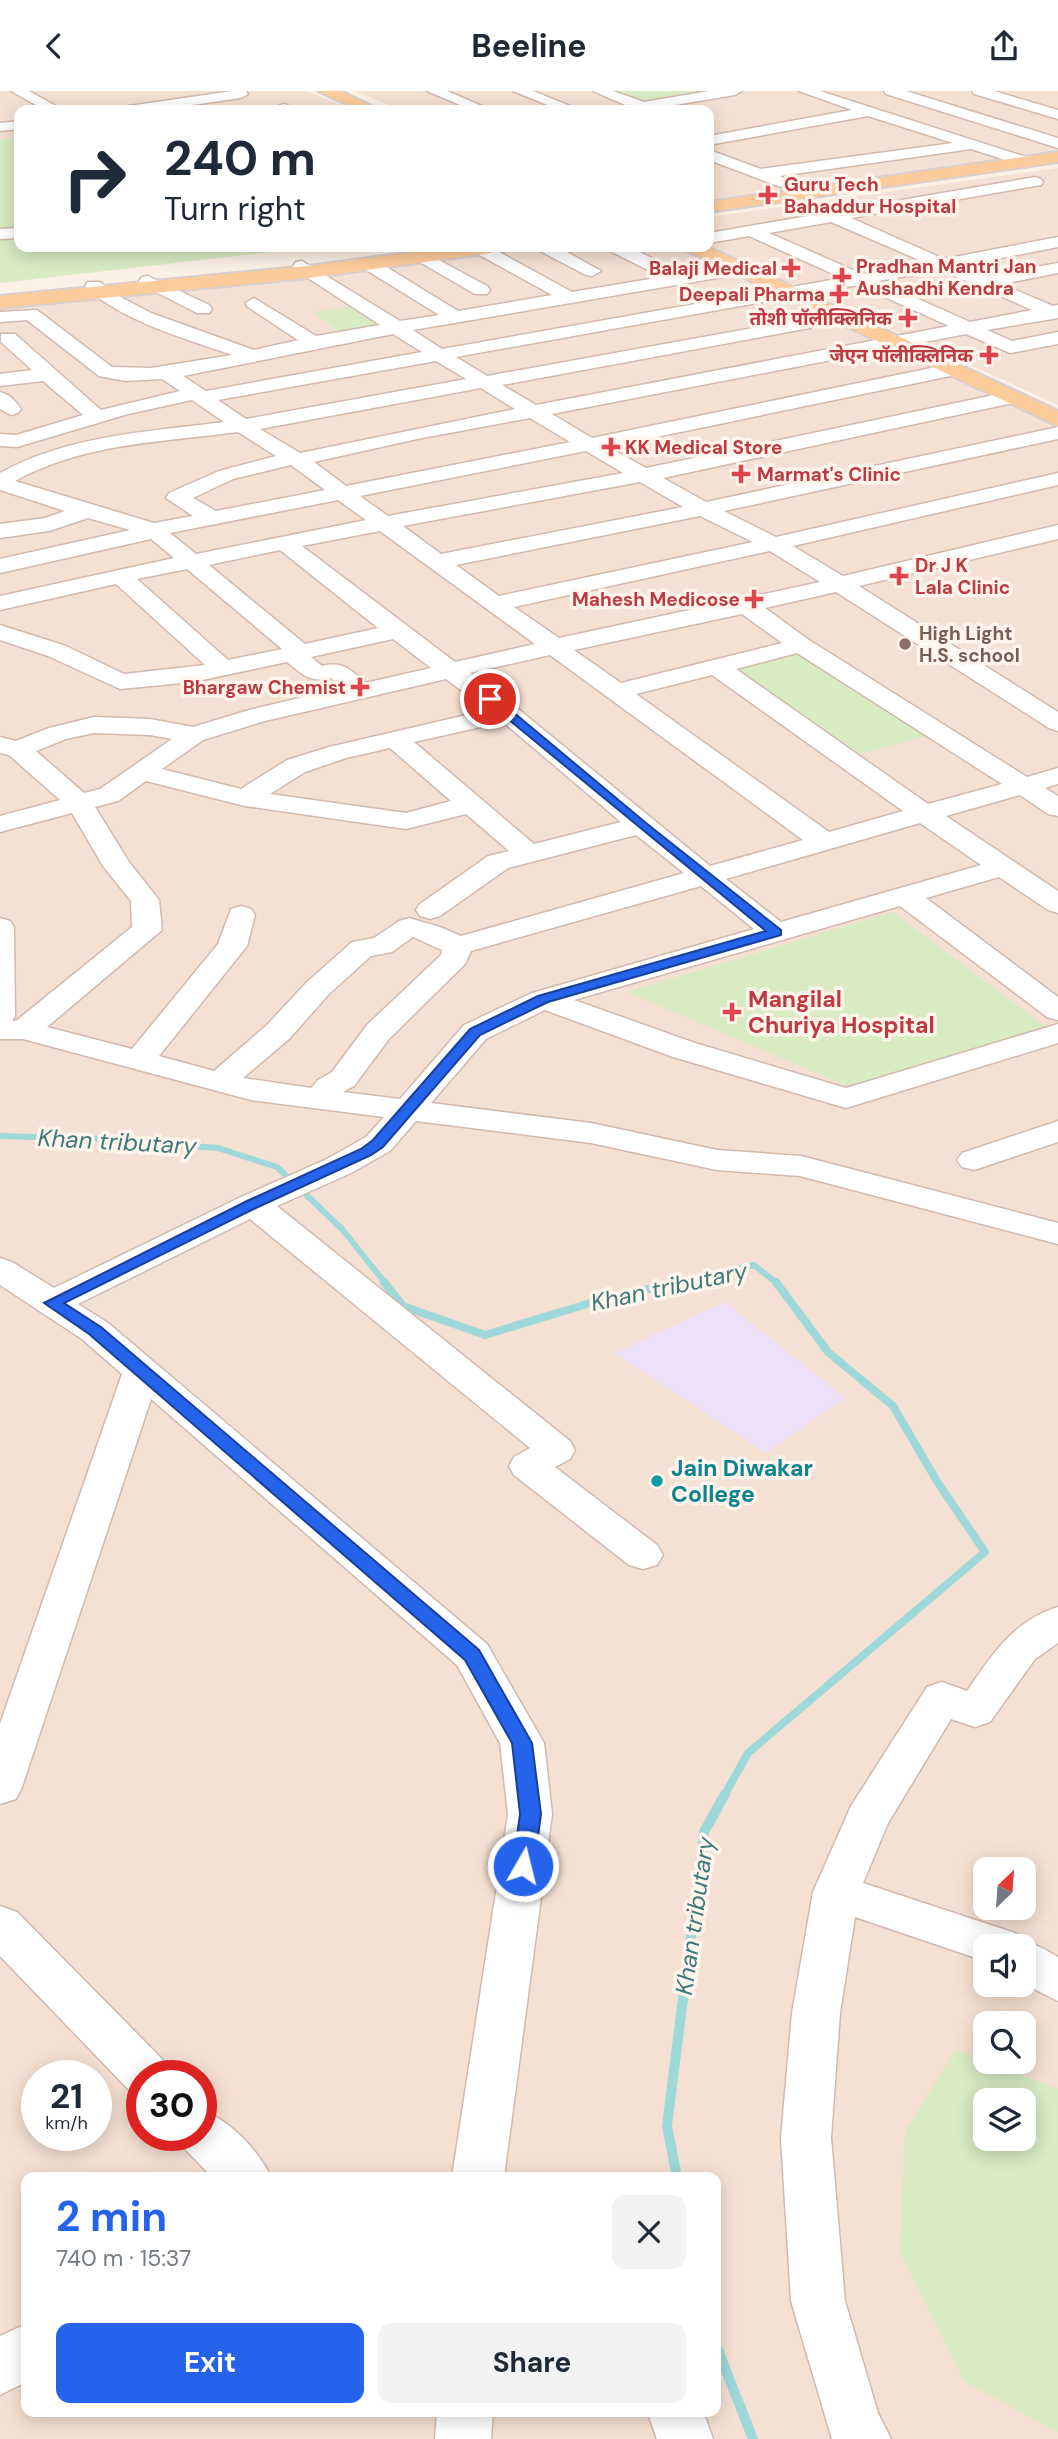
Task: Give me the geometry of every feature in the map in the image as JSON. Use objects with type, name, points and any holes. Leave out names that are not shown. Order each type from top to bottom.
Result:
[{"type":"main road","points":[[326,91],[363,105]]},
{"type":"main road","points":[[348,91],[368,105]]},
{"type":"main road","points":[[714,206],[1027,162],[1058,160]]},
{"type":"main road","points":[[714,206],[1004,171],[1058,160]]},
{"type":"main road","points":[[714,251],[842,317],[903,341],[1013,397],[1058,411]]},
{"type":"main road","points":[[305,269],[411,252]]},
{"type":"main road","points":[[0,295],[97,289],[369,264],[458,252]]},
{"type":"main road","points":[[704,252],[1058,411]]},
{"type":"main road","points":[[0,302],[25,307],[97,289]]},
{"type":"street","points":[[164,91],[190,101]]},
{"type":"street","points":[[167,105],[241,94],[233,91]]},
{"type":"street","points":[[434,91],[471,105]]},
{"type":"street","points":[[525,91],[559,105]]},
{"type":"street","points":[[600,91],[639,105]]},
{"type":"street","points":[[648,105],[728,91]]},
{"type":"street","points":[[891,91],[1058,143]]},
{"type":"street","points":[[979,91],[1058,115]]},
{"type":"street","points":[[23,94],[55,93]]},
{"type":"street","points":[[23,94],[46,105]]},
{"type":"street","points":[[803,96],[825,97],[1027,162]]},
{"type":"street","points":[[117,97],[130,105]]},
{"type":"street","points":[[550,105],[556,104]]},
{"type":"street","points":[[714,140],[870,112]]},
{"type":"street","points":[[811,122],[848,135]]},
{"type":"street","points":[[873,143],[911,155]]},
{"type":"street","points":[[761,174],[972,145]]},
{"type":"street","points":[[714,157],[805,193]]},
{"type":"street","points":[[1004,171],[1042,187]]},
{"type":"street","points":[[951,178],[983,190]]},
{"type":"street","points":[[714,236],[983,190],[1042,187]]},
{"type":"street","points":[[839,236],[1042,187]]},
{"type":"street","points":[[856,212],[897,222]]},
{"type":"street","points":[[834,217],[1056,312]]},
{"type":"street","points":[[751,231],[1010,347],[1058,338]]},
{"type":"street","points":[[785,246],[812,241]]},
{"type":"street","points":[[0,440],[17,441],[99,417],[201,395],[330,375],[661,316],[1058,242]]},
{"type":"street","points":[[822,262],[931,243]]},
{"type":"street","points":[[1030,247],[1058,258]]},
{"type":"street","points":[[492,252],[570,298]]},
{"type":"street","points":[[559,252],[605,269]]},
{"type":"street","points":[[625,252],[680,279]]},
{"type":"street","points":[[424,257],[481,290]]},
{"type":"street","points":[[423,300],[643,262]]},
{"type":"street","points":[[369,264],[423,300],[455,317]]},
{"type":"street","points":[[920,307],[984,282],[1058,268]]},
{"type":"street","points":[[305,269],[531,411],[704,510],[774,544],[1055,718]]},
{"type":"street","points":[[0,317],[25,307],[96,365],[112,373],[165,372],[455,317],[740,269]]},
{"type":"street","points":[[144,314],[195,305],[152,284]]},
{"type":"street","points":[[899,298],[1007,292],[1058,284]]},
{"type":"street","points":[[97,289],[114,302],[251,355]]},
{"type":"street","points":[[612,291],[706,341],[829,397],[1035,501]]},
{"type":"street","points":[[254,303],[314,343]]},
{"type":"street","points":[[510,308],[549,335],[595,361],[647,389],[719,419],[918,529]]},
{"type":"street","points":[[213,518],[177,499],[226,475],[417,433],[1056,312]]},
{"type":"street","points":[[4,487],[46,458],[76,450],[169,434],[242,426],[842,317]]},
{"type":"street","points":[[4,338],[56,331]]},
{"type":"street","points":[[4,338],[47,372],[81,405],[99,417]]},
{"type":"street","points":[[289,348],[515,498],[602,548]]},
{"type":"street","points":[[0,380],[96,365]]},
{"type":"street","points":[[0,566],[213,518],[829,397],[954,369]]},
{"type":"street","points":[[165,372],[295,459],[824,842]]},
{"type":"street","points":[[0,603],[119,575],[642,476],[1013,397]]},
{"type":"street","points":[[435,562],[704,510],[1058,433]]},
{"type":"street","points":[[494,604],[642,574],[1058,479]]},
{"type":"street","points":[[4,487],[154,531],[297,653],[317,674],[336,670],[360,691]]},
{"type":"street","points":[[0,531],[48,524],[86,511]]},
{"type":"street","points":[[0,824],[109,795],[194,735],[258,715],[1058,532]]},
{"type":"street","points":[[941,542],[965,555]]},
{"type":"street","points":[[285,543],[508,713],[641,825],[776,932]]},
{"type":"street","points":[[622,561],[663,588]]},
{"type":"street","points":[[119,575],[224,669]]},
{"type":"street","points":[[683,602],[704,615]]},
{"type":"street","points":[[745,605],[801,645],[1058,809]]},
{"type":"street","points":[[0,632],[57,651],[120,682],[193,675],[397,631]]},
{"type":"street","points":[[614,692],[801,645]]},
{"type":"street","points":[[716,666],[926,815],[1058,904]]},
{"type":"street","points":[[94,725],[120,682]]},
{"type":"street","points":[[245,798],[296,766],[338,752],[397,741],[508,713]]},
{"type":"street","points":[[5,1020],[147,930],[145,900],[117,866],[79,803],[11,756],[58,733],[94,725],[150,727],[194,735]]},
{"type":"street","points":[[397,741],[529,855]]},
{"type":"street","points":[[141,772],[245,798],[406,821],[472,804]]},
{"type":"street","points":[[221,1081],[278,1032],[318,988],[362,948],[382,946],[409,927],[458,946],[1058,776]]},
{"type":"street","points":[[430,911],[498,862],[641,825]]},
{"type":"street","points":[[52,1303],[323,1173],[378,1143],[475,1032],[543,999],[1003,867]]},
{"type":"street","points":[[905,896],[1058,1011]]},
{"type":"street","points":[[140,1059],[232,946],[241,915]]},
{"type":"street","points":[[0,927],[5,1020]]},
{"type":"street","points":[[321,1097],[329,1087],[343,1079],[378,1032],[455,958],[458,946]]},
{"type":"street","points":[[543,999],[684,1050],[846,1098],[1058,1033]]},
{"type":"street","points":[[5,1020],[251,1090],[590,1133],[716,1160],[800,1165],[1058,1234]]},
{"type":"street","points":[[974,1160],[1058,1131]]},
{"type":"street","points":[[260,1201],[556,1451],[528,1466],[643,1555]]},
{"type":"street","points":[[0,1269],[95,1331],[472,1655],[522,1743],[530,1814],[479,2172]]},
{"type":"street","points":[[0,1787],[142,1371]]},
{"type":"street","points":[[863,2439],[855,2425],[818,2301],[806,2138],[816,2013],[836,1892],[867,1818],[942,1697],[975,1711],[1020,1648],[1058,1622]]},
{"type":"street","points":[[836,1892],[973,1938]]},
{"type":"street","points":[[8,1947],[130,2060]]},
{"type":"street","points":[[1036,1968],[1058,1981]]},
{"type":"street","points":[[217,2148],[240,2172]]},
{"type":"street","points":[[0,2369],[21,2353]]},
{"type":"street","points":[[463,2439],[465,2417]]},
{"type":"street","points":[[677,2417],[685,2439]]},
{"type":"shaded area","points":[[0,91],[305,91],[343,105],[14,105],[14,139],[0,140]]},
{"type":"shaded area","points":[[356,91],[1058,91],[1058,158],[714,206],[714,105],[389,105]]},
{"type":"shaded area","points":[[1058,168],[1058,405],[714,248],[714,216]]},
{"type":"shaded area","points":[[463,252],[696,252],[1058,422],[1058,2439],[0,2439],[0,304],[272,280]]},
{"type":"shaded area","points":[[725,1302],[845,1398],[766,1453],[614,1353]]},
{"type":"green space","points":[[609,91],[713,91],[643,103]]},
{"type":"green space","points":[[14,139],[14,252],[271,252],[0,283],[0,140]]},
{"type":"green space","points":[[356,306],[390,328],[343,335],[313,312]]},
{"type":"green space","points":[[802,648],[936,733],[861,754],[730,665]]},
{"type":"green space","points":[[892,912],[1050,1030],[852,1088],[627,992]]},
{"type":"green space","points":[[956,2050],[973,2056],[973,2074],[1019,2074],[1058,2089],[1058,2432],[965,2382],[900,2252],[905,2132]]},
{"type":"waterway","name":"Khan tributary","points":[[0,1136],[103,1139],[218,1148],[277,1167],[342,1229],[386,1284]]},
{"type":"waterway","name":"Khan tributary","points":[[670,1284],[754,1265],[777,1283]]},
{"type":"waterway","name":"Khan tributary","points":[[384,1282],[403,1306],[485,1335],[597,1301],[678,1282]]},
{"type":"waterway","name":"Khan tributary","points":[[724,1796],[748,1753],[985,1552],[938,1483],[893,1406],[828,1352],[777,1283]]},
{"type":"waterway","name":"Khan tributary","points":[[676,2172],[667,2126],[704,1832],[725,1794]]},
{"type":"waterway","name":"Khan tributary","points":[[721,2358],[753,2439]]},
{"type":"place","name":"Guru Tech Bahaddur Hospital","points":[[768,195]]},
{"type":"place","name":"Balaji Medical","points":[[791,268]]},
{"type":"place","name":"Pradhan Mantri Jan Aushadhi Kendra","points":[[842,277]]},
{"type":"place","name":"Deepali Pharma","points":[[839,294]]},
{"type":"place","name":"तोशी पॉलीक्लिनिक","points":[[908,318]]},
{"type":"place","name":"जेएन पॉलीक्लिनिक","points":[[989,355]]},
{"type":"place","name":"KK Medical Store","points":[[611,447]]},
{"type":"place","name":"Marmat's Clinic","points":[[741,474]]},
{"type":"place","name":"Dr J K Lala Clinic","points":[[899,576]]},
{"type":"place","name":"Mahesh Medicose","points":[[754,599]]},
{"type":"place","name":"High Light H.S. school","points":[[905,644]]},
{"type":"place","name":"Bhargaw Chemist","points":[[360,687]]},
{"type":"place","name":"Mangilal Churiya Hospital","points":[[732,1012]]},
{"type":"place","name":"Jain Diwakar College","points":[[657,1481]]},
{"type":"route","points":[[490,699],[641,825],[776,932],[543,999],[511,1013],[475,1032],[378,1143],[366,1152],[253,1204],[52,1303],[95,1331],[472,1655],[522,1743],[530,1814],[523,1866]]}]
